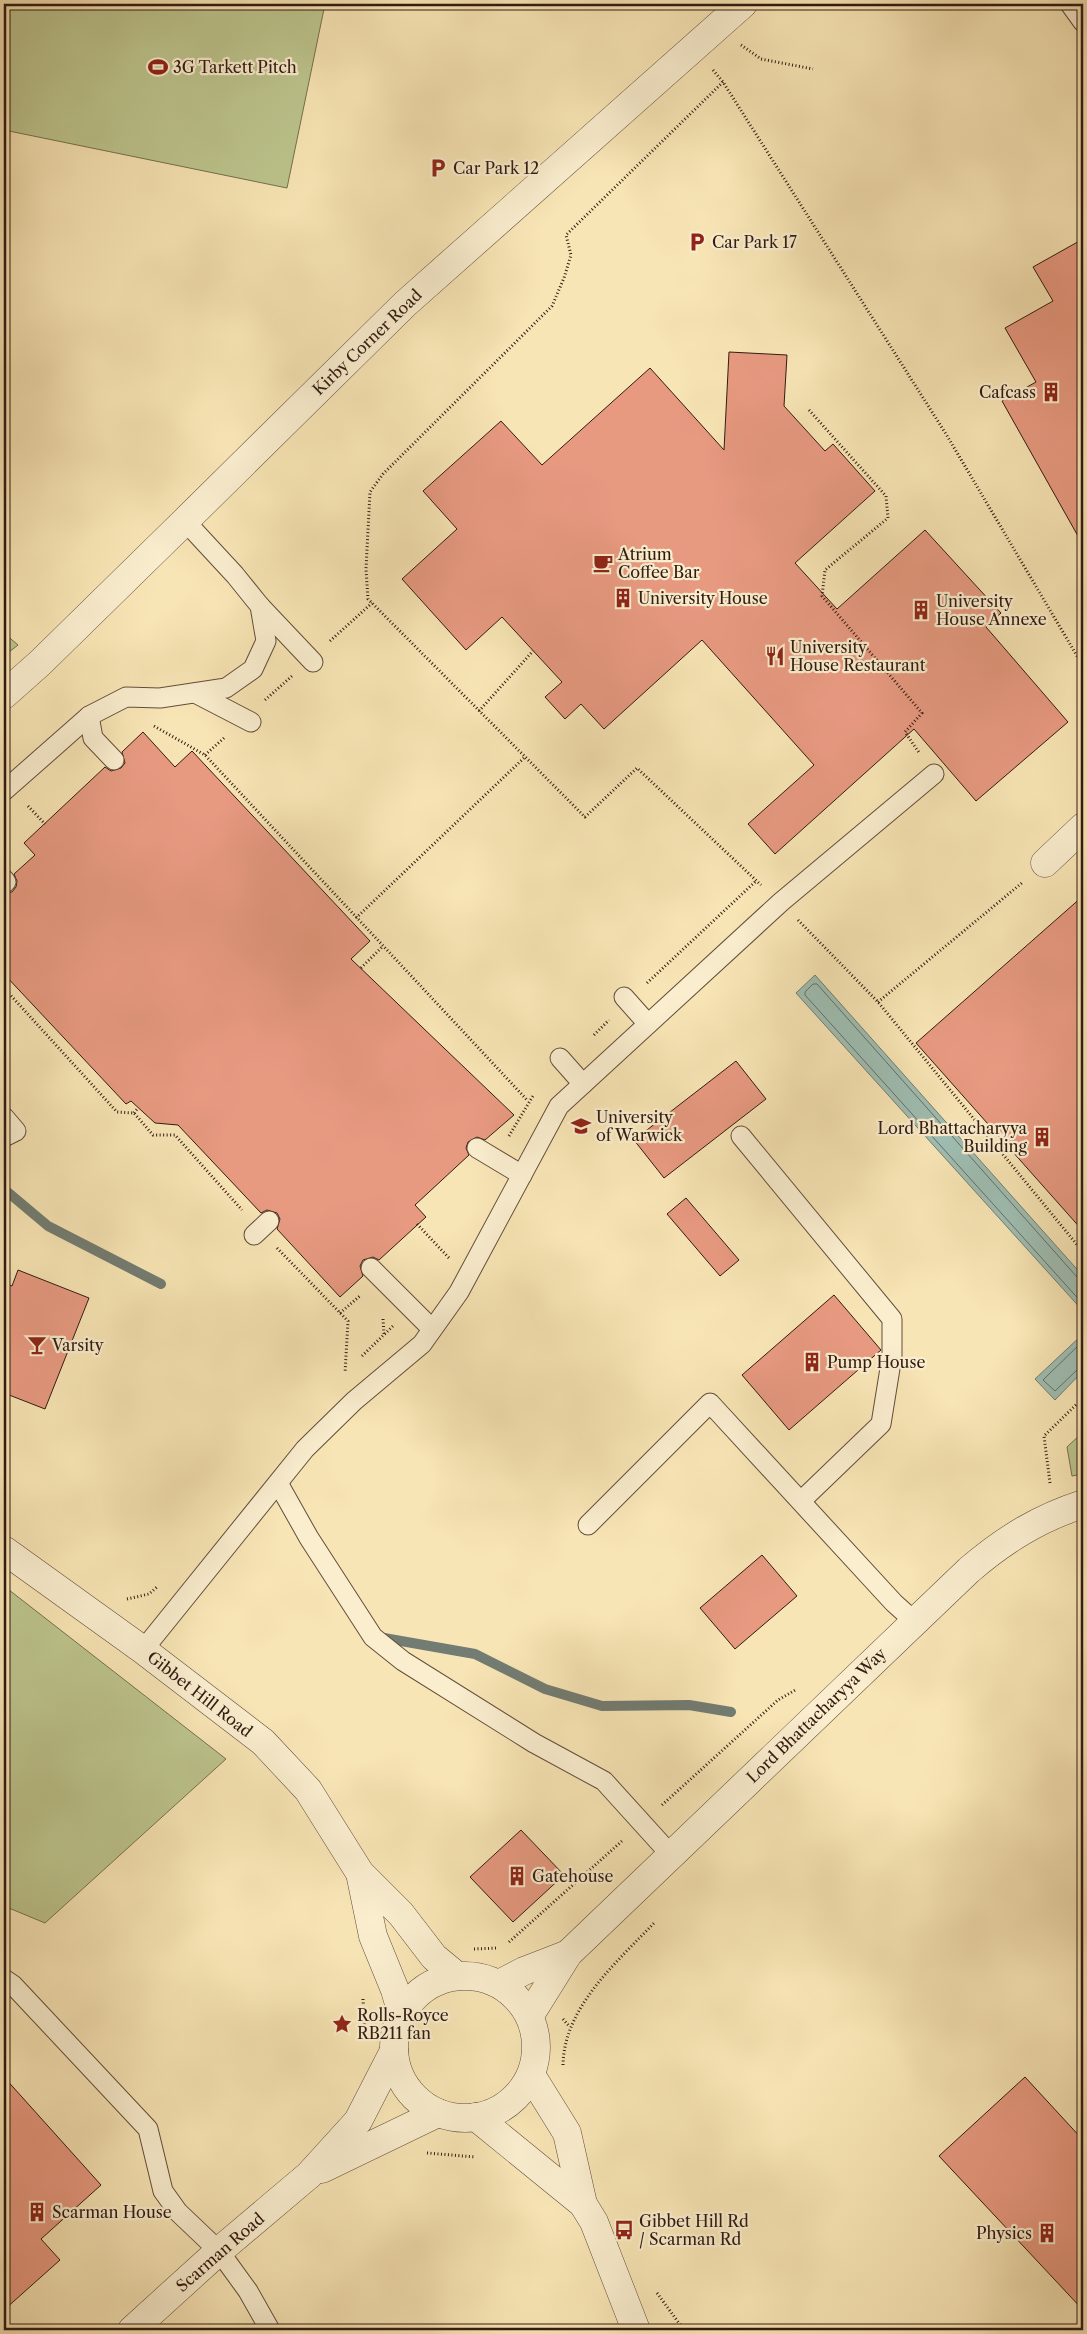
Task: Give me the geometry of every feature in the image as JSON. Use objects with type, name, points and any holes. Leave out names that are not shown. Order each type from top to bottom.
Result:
[{"type":"street","name":"Kirby Corner Road","points":[[4,695],[40,663],[186,521],[405,304],[700,39],[743,4]]},
{"type":"street","points":[[1045,863],[1083,827]]},
{"type":"street","name":"Lord Bhattacharyya Way","points":[[530,2016],[568,1954],[914,1621],[995,1547],[1021,1530],[1057,1512],[1083,1504]]},
{"type":"street","name":"Gibbet Hill Road","points":[[4,1550],[143,1650],[263,1742],[308,1790],[360,1872],[400,1914],[434,1957],[458,1976]]},
{"type":"street","name":"Gibbet Hill Road","points":[[360,1872],[373,1936],[395,1990],[402,2014]]},
{"type":"street","name":"Lord Bhattacharyya Way","points":[[499,1984],[524,1971],[568,1954]]},
{"type":"street","points":[[458,1976],[484,1978],[499,1984],[513,1994],[530,2016],[537,2045],[531,2075],[524,2087],[512,2100],[495,2112],[476,2117],[450,2117],[438,2113],[423,2104],[402,2080],[394,2051],[396,2027],[402,2014],[422,1990],[434,1983],[458,1976]]},
{"type":"street","name":"Scarman Road","points":[[132,2330],[219,2251],[309,2175],[358,2120],[394,2051]]},
{"type":"street","points":[[531,2075],[567,2133],[583,2204],[594,2222],[636,2330]]},
{"type":"street","name":"Scarman Road","points":[[309,2175],[438,2113]]},
{"type":"street","points":[[476,2117],[583,2204]]},
{"type":"lane","points":[[1070,4],[1083,22]]},
{"type":"lane","points":[[186,521],[260,606],[312,661]]},
{"type":"lane","points":[[4,791],[89,716],[126,697],[160,698],[226,688],[253,669],[266,641],[260,606]]},
{"type":"lane","points":[[195,693],[248,720]]},
{"type":"lane","points":[[89,716],[93,738],[114,760]]},
{"type":"lane","points":[[143,1650],[305,1449],[354,1401],[422,1344],[459,1292],[559,1106],[781,902],[934,774]]},
{"type":"lane","points":[[624,997],[648,1024]]},
{"type":"lane","points":[[560,1058],[583,1084]]},
{"type":"lane","points":[[4,1117],[16,1131],[4,1137]]},
{"type":"lane","points":[[741,1136],[892,1319],[892,1356],[881,1424],[801,1501]]},
{"type":"lane","points":[[477,1148],[522,1175]]},
{"type":"lane","points":[[371,1268],[432,1329]]},
{"type":"lane","points":[[588,1525],[710,1403],[914,1621]]},
{"type":"lane","points":[[278,1483],[309,1538],[373,1637],[403,1661],[526,1738],[604,1781],[670,1855]]},
{"type":"lane","points":[[4,1979],[13,1985],[148,2129],[163,2191],[178,2212],[219,2251],[248,2291],[270,2330]]},
{"type":"path","points":[[700,39],[738,42],[761,59],[813,69]]},
{"type":"path","points":[[700,39],[724,82],[946,434],[1083,666]]},
{"type":"path","points":[[724,82],[566,235],[571,255],[552,306],[384,474],[370,492],[366,569],[368,599],[585,817],[637,768],[781,902],[878,1002],[1083,1252]]},
{"type":"path","points":[[809,410],[886,496],[888,518],[825,570],[822,596],[922,713],[905,732],[934,774]]},
{"type":"path","points":[[205,755],[248,720],[372,603]]},
{"type":"path","points":[[479,711],[533,651]]},
{"type":"path","points":[[148,722],[205,755],[528,1101],[497,1160]]},
{"type":"path","points":[[356,918],[526,757]]},
{"type":"path","points":[[22,800],[45,824]]},
{"type":"path","points":[[9,815],[5,822],[4,840],[11,858]]},
{"type":"path","points":[[878,1002],[1045,863]]},
{"type":"path","points":[[361,968],[383,946]]},
{"type":"path","points":[[4,988],[118,1112],[134,1113],[153,1135],[175,1135],[348,1321],[345,1374]]},
{"type":"path","points":[[134,1113],[138,1108]]},
{"type":"path","points":[[417,1224],[452,1262]]},
{"type":"path","points":[[340,1312],[364,1292]]},
{"type":"path","points":[[358,1361],[412,1308]]},
{"type":"path","points":[[383,1311],[384,1334]]},
{"type":"path","points":[[338,1380],[352,1367]]},
{"type":"path","points":[[1057,1512],[1049,1483],[1044,1436],[1083,1398]]},
{"type":"path","points":[[118,1599],[128,1599],[149,1594],[160,1584]]},
{"type":"path","points":[[563,2052],[569,2026],[588,1997],[655,1922]]},
{"type":"path","points":[[1070,2330],[1083,2319]]},
{"type":"green space","name":"3G Tarkett Pitch","points":[[4,4],[325,4],[287,188],[4,130]]},
{"type":"green space","points":[[4,633],[18,645],[4,656]]},
{"type":"green space","points":[[1083,1432],[1083,1474],[1072,1476],[1067,1447]]},
{"type":"green space","points":[[4,1586],[226,1759],[45,1923],[4,1906]]},
{"type":"water","points":[[815,975],[1083,1276],[1083,1311],[796,993]]},
{"type":"water","points":[[1083,1334],[1083,1371],[1055,1400],[1035,1379]]},
{"type":"building","name":"Cafcass","points":[[1083,239],[1083,545],[1002,401],[1036,382],[1005,328],[1053,301],[1033,267]]},
{"type":"building","name":"University House","points":[[729,352],[787,355],[784,406],[825,451],[833,444],[875,491],[795,563],[837,609],[925,530],[1001,613],[986,627],[1068,722],[976,801],[914,729],[775,854],[748,824],[814,765],[702,640],[604,729],[581,704],[565,719],[545,697],[562,682],[502,617],[466,650],[402,579],[457,529],[423,491],[501,421],[542,465],[650,368],[724,450]]},
{"type":"building","points":[[143,732],[175,767],[192,751],[370,941],[351,959],[514,1115],[485,1140],[477,1137],[468,1142],[466,1148],[469,1155],[415,1205],[426,1217],[379,1260],[373,1257],[363,1260],[360,1266],[363,1276],[340,1297],[277,1229],[280,1219],[277,1213],[267,1210],[261,1213],[178,1125],[155,1123],[131,1101],[126,1104],[4,974],[4,893],[12,892],[16,887],[17,881],[14,874],[35,855],[24,843],[105,767],[111,771],[121,768],[125,763],[122,752]]},
{"type":"building","name":"Lord Bhattacharyya Building","points":[[1083,896],[1083,1231],[916,1043]]},
{"type":"building","points":[[736,1061],[766,1099],[664,1178],[634,1140]]},
{"type":"building","points":[[686,1198],[739,1260],[720,1276],[667,1214]]},
{"type":"building","name":"Varsity","points":[[18,1270],[89,1298],[45,1409],[4,1393],[4,1283],[12,1286]]},
{"type":"building","name":"Pump House","points":[[834,1295],[881,1350],[789,1430],[742,1375]]},
{"type":"building","points":[[762,1555],[797,1596],[735,1649],[700,1608]]},
{"type":"building","name":"Gatehouse","points":[[521,1830],[564,1875],[513,1922],[470,1877]]},
{"type":"building","name":"Scarman House","points":[[4,2077],[101,2185],[41,2239],[60,2260],[4,2310]]},
{"type":"building","name":"Physics","points":[[1025,2077],[1083,2140],[1083,2310],[939,2156]]},
{"type":"waterway","points":[[4,1189],[48,1226],[161,1284]]},
{"type":"waterway","points":[[384,1638],[475,1654],[545,1689],[602,1706],[689,1705],[731,1712]]},
{"type":"place","name":"3G Tarkett Pitch","points":[[158,67]]},
{"type":"place","name":"Car Park 12","points":[[438,168]]},
{"type":"place","name":"Car Park 17","points":[[697,242]]},
{"type":"place","name":"Cafcass","points":[[1051,392]]},
{"type":"place","name":"Atrium Coffee Bar","points":[[603,563]]},
{"type":"place","name":"University House","points":[[623,598]]},
{"type":"place","name":"University House Annexe","points":[[921,610]]},
{"type":"place","name":"University House Restaurant","points":[[775,656]]},
{"type":"place","name":"University of Warwick","points":[[581,1126]]},
{"type":"place","name":"Lord Bhattacharyya Building","points":[[1042,1137]]},
{"type":"place","name":"Varsity","points":[[37,1345]]},
{"type":"place","name":"Pump House","points":[[812,1362]]},
{"type":"place","name":"Gatehouse","points":[[517,1876]]},
{"type":"place","name":"Rolls-Royce RB211 fan","points":[[342,2024]]},
{"type":"place","name":"Scarman House","points":[[37,2212]]},
{"type":"place","name":"Gibbet Hill Rd / Scarman Rd","points":[[624,2230]]},
{"type":"place","name":"Physics","points":[[1047,2233]]}]
